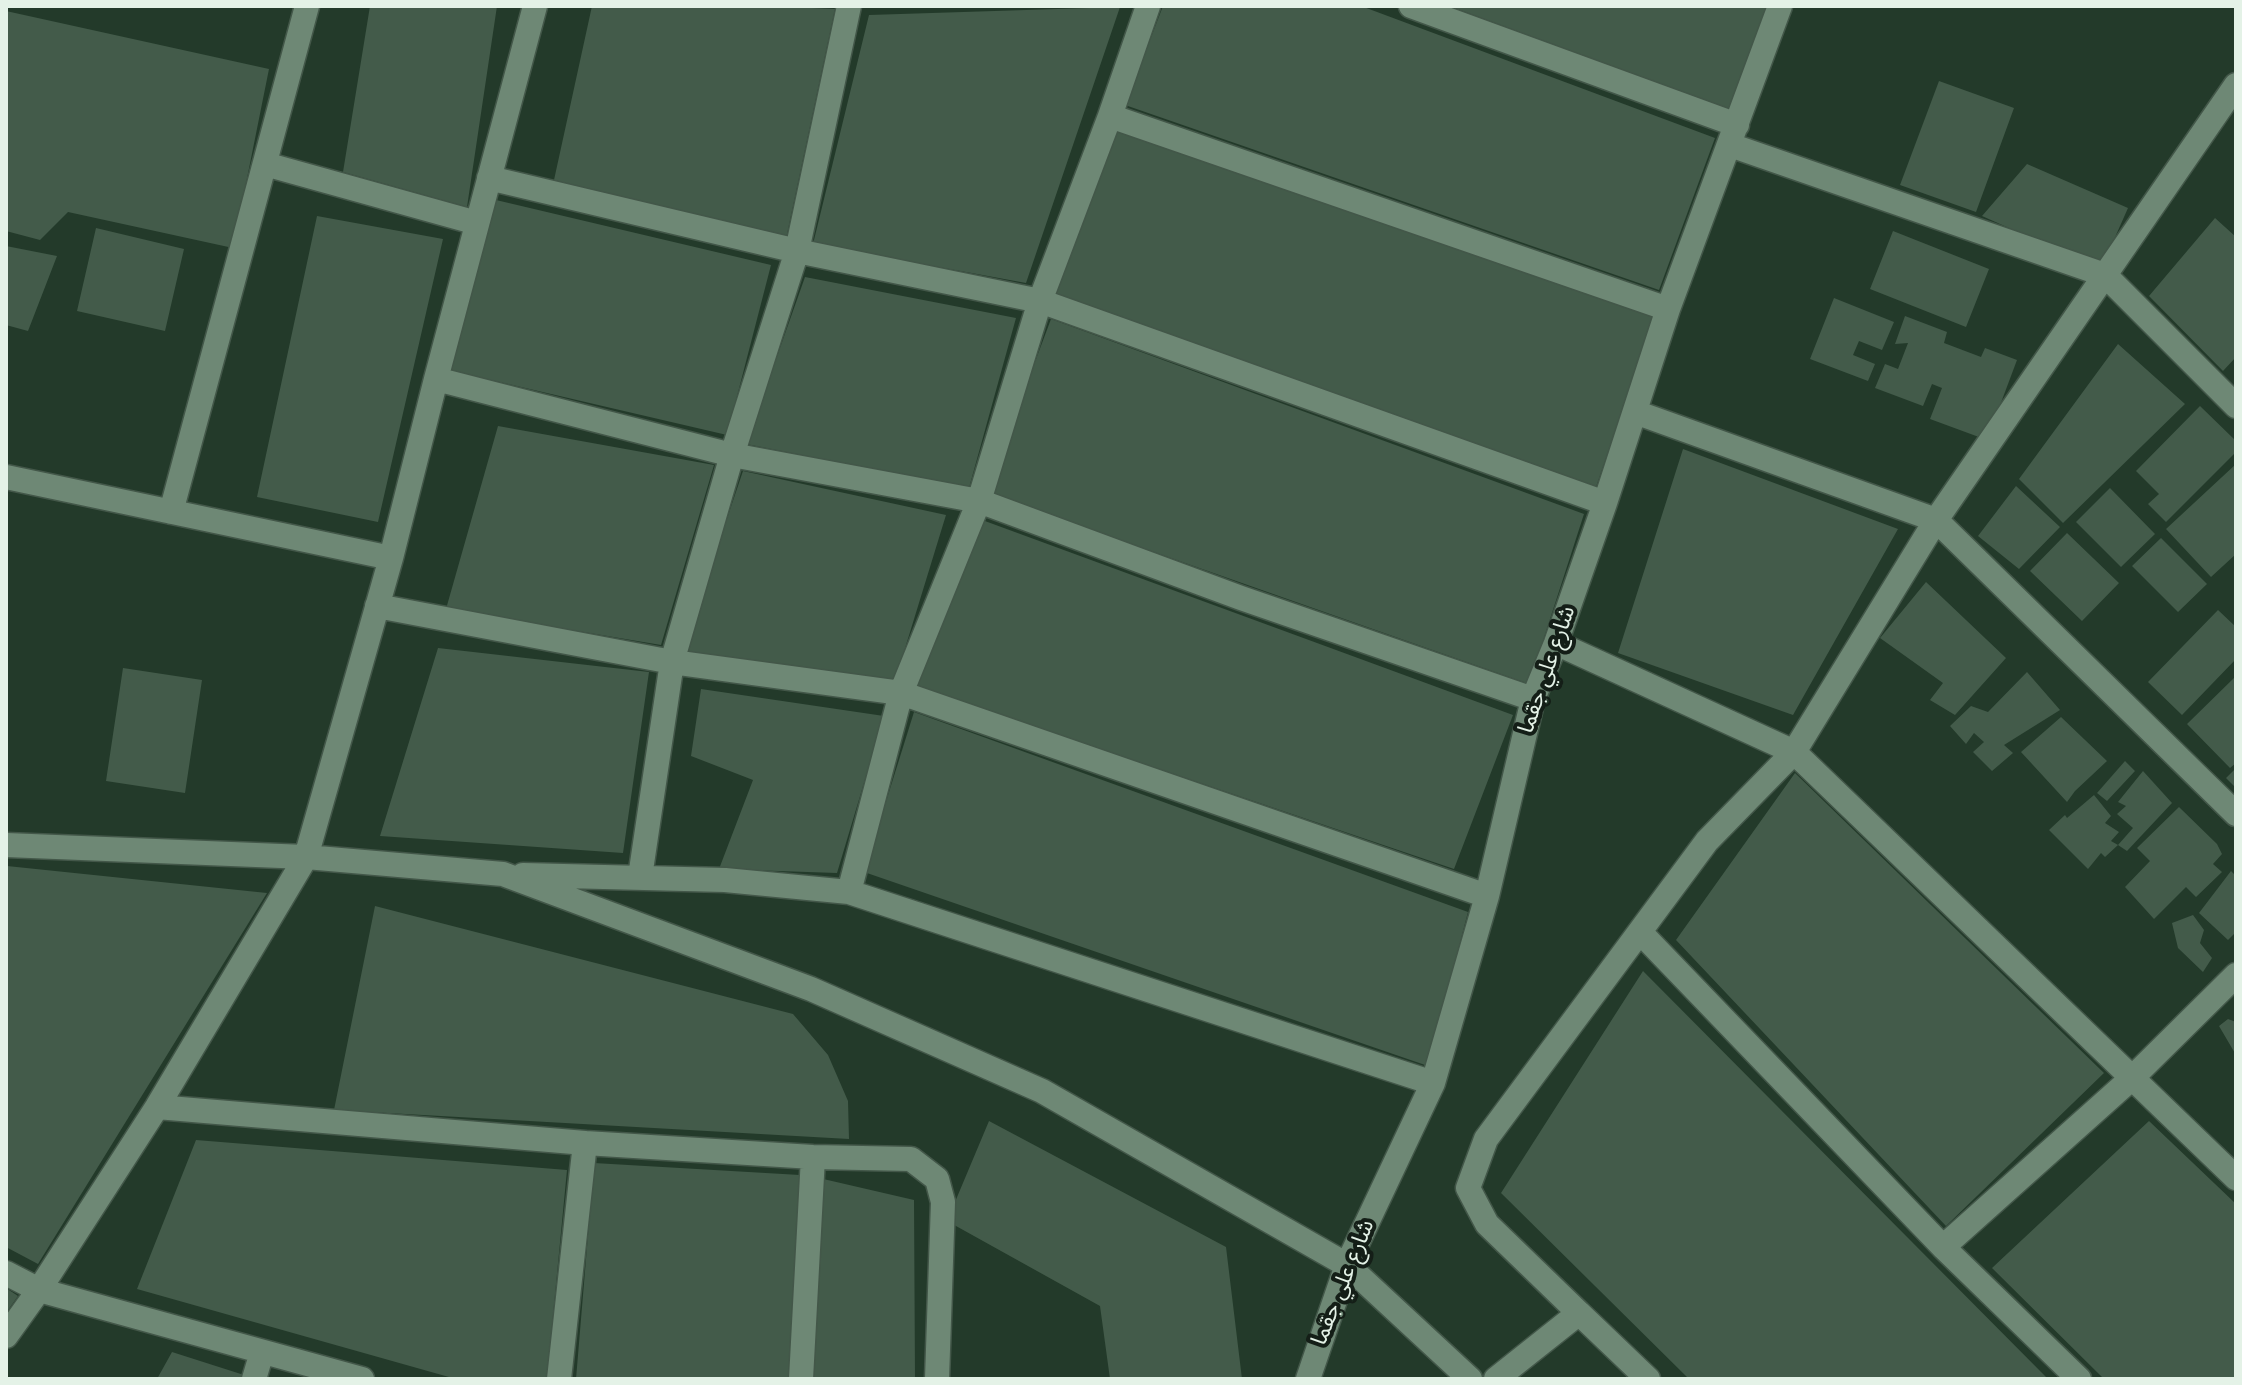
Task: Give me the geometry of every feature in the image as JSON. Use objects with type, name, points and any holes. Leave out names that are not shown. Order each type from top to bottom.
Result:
[{"type":"street","points":[[171,512],[307,6]]},
{"type":"street","points":[[6,1336],[157,1107],[306,857],[391,558],[535,6]]},
{"type":"street","points":[[640,877],[672,662],[732,455],[797,251],[849,6]]},
{"type":"street","points":[[849,892],[901,693],[979,501],[1040,301],[1148,6]]},
{"type":"street","points":[[1411,6],[1734,135],[2105,275],[2236,406]]},
{"type":"street","name":"شارع علي جقما","points":[[1308,1379],[1347,1265],[1433,1083],[1487,896],[1533,699],[1605,503],[1668,309],[1780,6]]},
{"type":"street","points":[[1648,1379],[1487,1224],[1468,1188],[1486,1139],[1707,841],[1794,752],[1936,520],[2236,85]]},
{"type":"street","points":[[1110,116],[1668,309]]},
{"type":"street","points":[[265,164],[477,223]]},
{"type":"street","points":[[489,178],[797,251],[1040,301],[1605,503]]},
{"type":"street","points":[[436,379],[732,455],[979,501],[1241,598],[1533,699]]},
{"type":"street","points":[[1635,412],[1936,520],[2236,814]]},
{"type":"street","points":[[6,477],[391,558]]},
{"type":"street","points":[[377,606],[672,662],[901,693],[1487,896]]},
{"type":"street","points":[[1556,643],[1794,752],[2236,1178]]},
{"type":"street","points":[[6,845],[306,857],[503,874],[725,880],[849,892],[1433,1083]]},
{"type":"street","points":[[503,874],[811,989],[1042,1091],[1347,1265],[1470,1379]]},
{"type":"street","points":[[1641,933],[1943,1247],[2079,1379]]},
{"type":"street","points":[[1943,1247],[2132,1078],[2236,975]]},
{"type":"street","points":[[157,1107],[585,1143],[813,1157],[911,1159],[937,1179],[943,1202],[937,1379]]},
{"type":"street","points":[[559,1379],[585,1143]]},
{"type":"street","points":[[801,1379],[813,1157]]},
{"type":"street","points":[[6,1273],[39,1290],[362,1379]]},
{"type":"street","points":[[1496,1379],[1579,1313]]},
{"type":"street","points":[[254,1379],[262,1352]]},
{"type":"building","points":[[370,6],[497,6],[467,207],[343,172]]},
{"type":"building","points":[[592,6],[835,9],[786,239],[554,180]]},
{"type":"building","points":[[1163,6],[1361,6],[1715,138],[1659,290],[1125,105]]},
{"type":"building","points":[[1449,6],[1769,6],[1729,109]]},
{"type":"building","points":[[1120,7],[1026,283],[813,244],[869,15]]},
{"type":"building","points":[[6,11],[269,69],[233,248],[68,212],[40,240],[6,231]]},
{"type":"building","points":[[1939,81],[2014,108],[1976,212],[1900,185]]},
{"type":"building","points":[[1117,131],[1656,314],[1596,487],[1054,294]]},
{"type":"building","points":[[2027,164],[2128,208],[2101,269],[1982,216]]},
{"type":"building","points":[[496,200],[771,265],[727,435],[448,370]]},
{"type":"building","points":[[317,216],[443,239],[378,522],[257,497]]},
{"type":"building","points":[[2215,218],[2236,237],[2236,357],[2223,371],[2149,296]]},
{"type":"building","points":[[96,228],[184,249],[165,331],[77,311]]},
{"type":"building","points":[[1893,231],[1989,269],[1966,327],[1870,289]]},
{"type":"building","points":[[6,246],[57,256],[28,331],[6,325]]},
{"type":"building","points":[[805,277],[1016,318],[969,488],[746,444]]},
{"type":"building","points":[[1834,298],[1894,322],[1882,350],[1859,341],[1853,355],[1875,364],[1868,381],[1810,359]]},
{"type":"building","points":[[1905,316],[1947,332],[1944,343],[1981,357],[1985,348],[2017,360],[1987,440],[1930,419],[1942,388],[1932,384],[1923,406],[1875,388],[1885,364],[1898,369],[1908,343],[1895,344]]},
{"type":"building","points":[[1051,319],[1584,514],[1529,684],[986,493]]},
{"type":"building","points":[[2118,344],[2185,404],[2063,523],[2019,479]]},
{"type":"building","points":[[2200,406],[2236,441],[2236,452],[2166,522],[2148,504],[2159,494],[2136,471]]},
{"type":"building","points":[[498,426],[714,465],[661,645],[446,609]]},
{"type":"building","points":[[1683,449],[1898,529],[1793,715],[1618,653]]},
{"type":"building","points":[[2236,464],[2236,554],[2211,577],[2166,529]]},
{"type":"building","points":[[743,471],[946,515],[895,681],[682,652]]},
{"type":"building","points":[[2016,486],[2060,527],[2019,569],[1978,536]]},
{"type":"building","points":[[2110,488],[2155,534],[2121,567],[2076,522]]},
{"type":"building","points":[[974,517],[1513,715],[1454,869],[917,687]]},
{"type":"building","points":[[2067,533],[2119,583],[2082,621],[2030,571]]},
{"type":"building","points":[[2161,538],[2207,584],[2178,612],[2132,566]]},
{"type":"building","points":[[1926,582],[2006,658],[1955,715],[1930,700],[1943,683],[1880,638]]},
{"type":"building","points":[[2218,610],[2236,627],[2236,659],[2182,715],[2148,682]]},
{"type":"building","points":[[438,648],[649,672],[623,853],[380,836]]},
{"type":"building","points":[[123,668],[202,680],[185,793],[106,781]]},
{"type":"building","points":[[2027,672],[2060,710],[2004,745],[2013,753],[1992,771],[1973,752],[1984,742],[1974,733],[1966,744],[1950,726],[1971,706],[1988,712]]},
{"type":"building","points":[[2236,676],[2236,763],[2230,768],[2187,724]]},
{"type":"building","points":[[701,689],[884,716],[837,873],[719,869],[753,780],[691,756]]},
{"type":"building","points":[[914,712],[1468,912],[1428,1066],[864,872]]},
{"type":"building","points":[[2061,717],[2107,761],[2067,802],[2021,752]]},
{"type":"building","points":[[2125,761],[2135,771],[2107,801],[2097,793]]},
{"type":"building","points":[[2236,768],[2236,788],[2226,778]]},
{"type":"building","points":[[2143,771],[2172,803],[2127,851],[2118,845],[2133,828],[2117,814],[2126,806],[2118,802]]},
{"type":"building","points":[[1795,773],[2104,1073],[1946,1226],[1676,940]]},
{"type":"building","points":[[2094,795],[2111,816],[2105,823],[2119,832],[2111,841],[2118,845],[2105,857],[2101,853],[2088,869],[2049,830]]},
{"type":"building","points":[[2179,807],[2217,844],[2222,854],[2213,864],[2222,872],[2196,897],[2186,887],[2154,919],[2125,887],[2150,861],[2137,848]]},
{"type":"building","points":[[7,866],[267,893],[38,1264],[6,1247]]},
{"type":"building","points":[[2231,871],[2236,876],[2236,932],[2228,940],[2199,913]]},
{"type":"building","points":[[375,906],[793,1014],[828,1055],[848,1101],[849,1139],[334,1110]]},
{"type":"building","points":[[2193,915],[2204,930],[2200,943],[2212,958],[2203,972],[2178,948],[2172,923]]},
{"type":"building","points":[[1643,971],[2048,1379],[1689,1379],[1501,1193]]},
{"type":"building","points":[[2228,1019],[2236,1022],[2236,1055],[2219,1026]]},
{"type":"building","points":[[989,1121],[1226,1247],[1242,1379],[1110,1379],[1100,1306],[947,1221]]},
{"type":"building","points":[[2149,1121],[2236,1204],[2236,1379],[2104,1379],[1992,1268]]},
{"type":"building","points":[[196,1140],[567,1170],[547,1378],[456,1379],[137,1289]]},
{"type":"building","points":[[594,1163],[800,1175],[791,1379],[576,1379]]},
{"type":"building","points":[[819,1178],[914,1200],[915,1379],[810,1379]]},
{"type":"building","points":[[6,1288],[18,1296],[6,1313]]},
{"type":"building","points":[[172,1352],[244,1375],[243,1379],[157,1379]]}]
